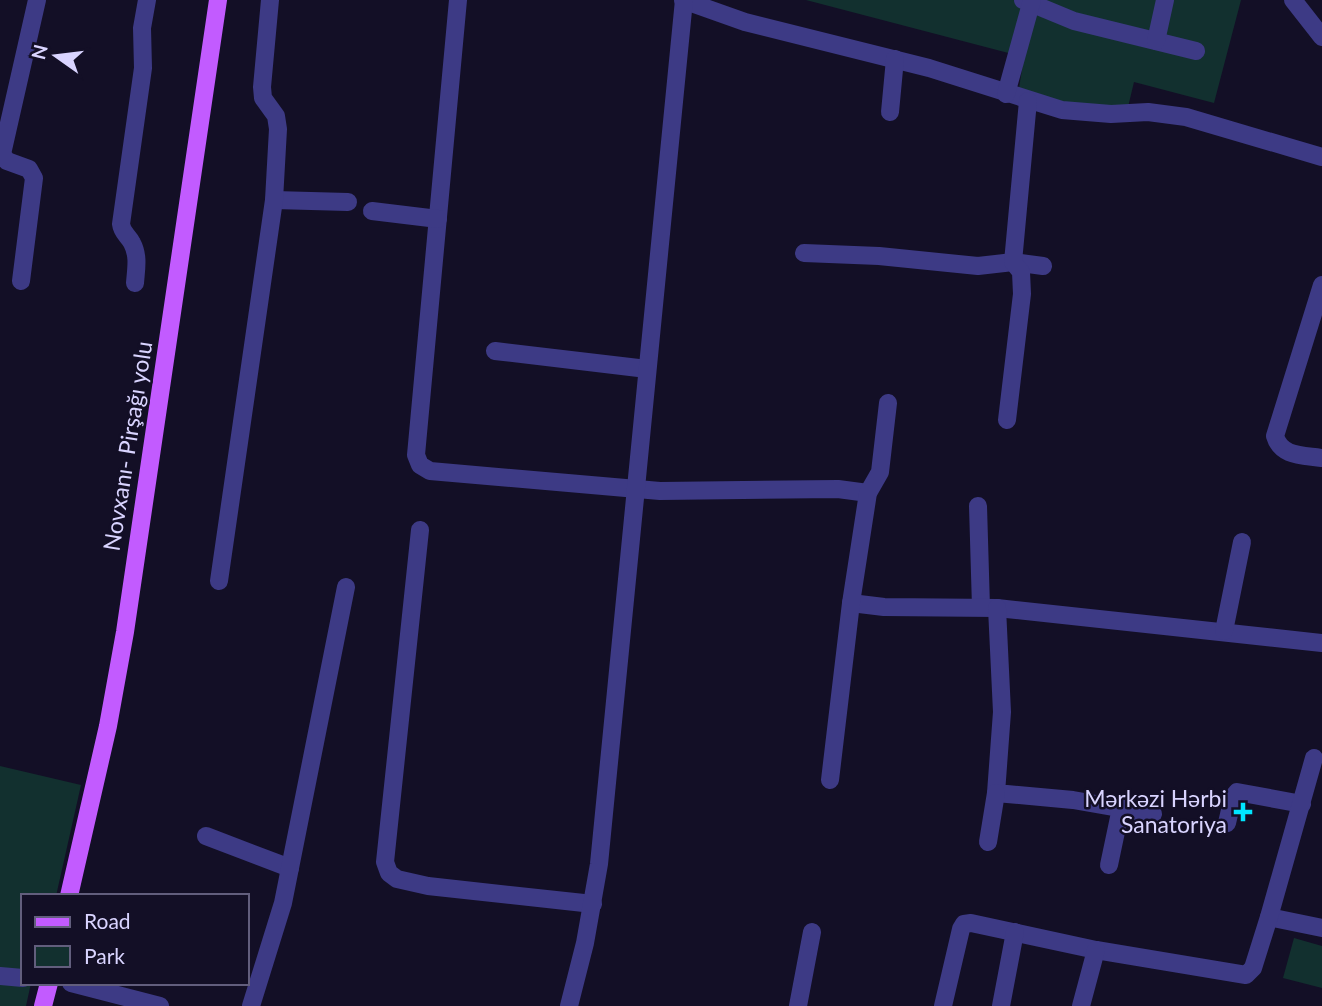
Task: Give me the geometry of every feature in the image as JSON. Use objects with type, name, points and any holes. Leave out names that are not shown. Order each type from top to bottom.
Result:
[{"type":"main road","name":"Novxanı- Pirşağı yolu","points":[[69,894],[108,726],[125,632],[218,0]]},
{"type":"main road","points":[[43,1006],[48,985]]},
{"type":"street","points":[[22,281],[34,178],[29,169],[7,162],[2,154],[37,0]]},
{"type":"street","points":[[135,283],[137,254],[121,224],[143,68],[142,28],[147,0]]},
{"type":"street","points":[[219,580],[274,200],[278,129],[276,116],[263,98],[262,86],[270,0]]},
{"type":"street","points":[[458,0],[416,455],[420,465],[430,471],[636,489],[838,489],[868,493]]},
{"type":"street","points":[[569,1006],[593,904],[683,0],[746,22],[895,59],[1028,102],[1086,113],[1148,112],[1186,117],[1322,156]]},
{"type":"street","points":[[1156,41],[1165,0]]},
{"type":"street","points":[[1293,0],[1321,33]]},
{"type":"street","points":[[1006,94],[1029,1],[1074,21],[1196,51]]},
{"type":"street","points":[[890,112],[895,59]]},
{"type":"street","points":[[1007,420],[1023,294],[1021,272],[1013,262],[1028,102]]},
{"type":"street","points":[[274,200],[348,202]]},
{"type":"street","points":[[372,211],[438,219]]},
{"type":"street","points":[[804,253],[878,256],[978,266],[1013,262],[1043,266]]},
{"type":"street","points":[[1322,285],[1275,436],[1278,446],[1286,452],[1322,457]]},
{"type":"street","points":[[495,351],[647,369]]},
{"type":"street","points":[[830,780],[850,603],[868,493],[880,472],[888,402]]},
{"type":"street","points":[[978,506],[1002,712],[996,793],[988,842]]},
{"type":"street","points":[[420,530],[385,862],[389,873],[397,879],[453,890],[593,904]]},
{"type":"street","points":[[1224,631],[1242,542]]},
{"type":"street","points":[[250,1006],[275,934],[346,587]]},
{"type":"street","points":[[850,603],[884,607],[989,608],[1322,643]]},
{"type":"street","points":[[943,1006],[964,924],[1246,975],[1253,968],[1269,917],[1314,758]]},
{"type":"street","points":[[1227,823],[1237,792],[1302,804]]},
{"type":"street","points":[[996,793],[1153,814]]},
{"type":"street","points":[[1109,865],[1121,808]]},
{"type":"street","points":[[206,836],[290,868]]},
{"type":"street","points":[[1269,917],[1322,928]]},
{"type":"street","points":[[798,1006],[812,932]]},
{"type":"street","points":[[1001,1006],[1015,932]]},
{"type":"street","points":[[1081,1006],[1096,950]]},
{"type":"street","points":[[0,976],[21,978]]},
{"type":"street","points":[[79,985],[160,1006]]},
{"type":"green space","points":[[806,0],[1241,0],[1214,103],[1134,82],[1128,107],[1065,105],[1019,88],[1024,57]]},
{"type":"green space","points":[[0,766],[81,785],[56,894],[21,894],[21,985],[31,985],[26,1006],[0,1006]]},
{"type":"green space","points":[[1294,938],[1322,946],[1322,988],[1283,978]]},
{"type":"place","name":"Mərkəzi Hərbi Sanatoriya","points":[[1243,812]]}]
